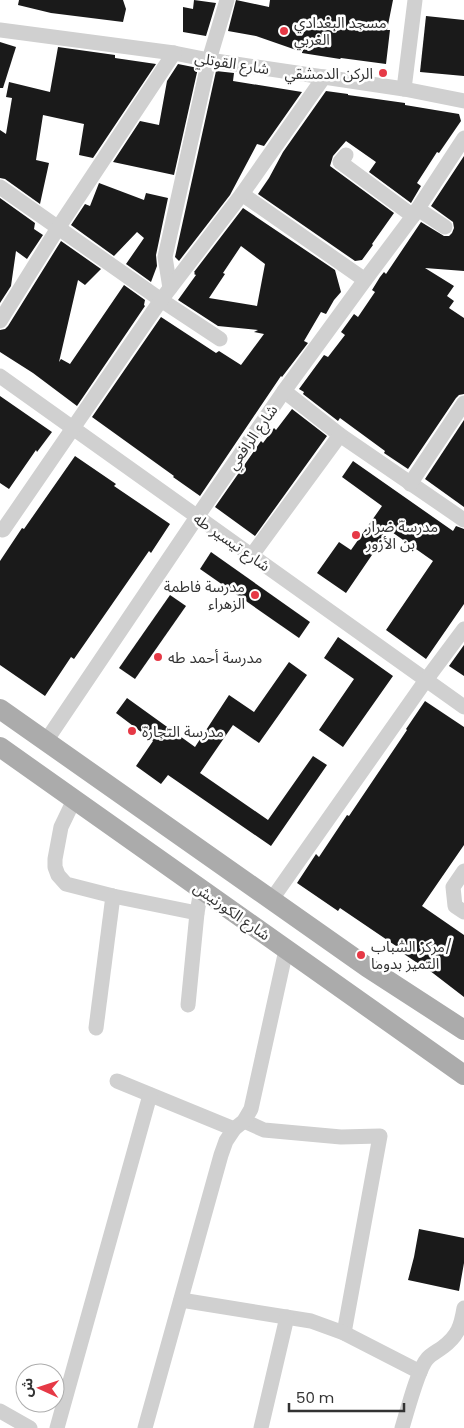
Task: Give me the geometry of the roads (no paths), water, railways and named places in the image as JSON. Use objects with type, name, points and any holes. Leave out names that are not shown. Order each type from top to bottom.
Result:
[{"type":"main road","points":[[0,709],[367,966],[464,1030]]},
{"type":"main road","name":"شارع الكورنيش","points":[[0,747],[464,1075]]},
{"type":"street","points":[[165,294],[165,257],[209,60],[227,0]]},
{"type":"street","points":[[404,89],[415,0]]},
{"type":"street","name":"شارع القوتلي","points":[[0,30],[174,53],[324,78],[404,89],[464,101]]},
{"type":"street","points":[[0,321],[58,228],[174,53]]},
{"type":"street","points":[[3,530],[165,294],[242,194],[324,78]]},
{"type":"street","name":"شارع الرافعي","points":[[46,741],[284,391],[415,212],[464,138]]},
{"type":"street","points":[[346,155],[340,162],[415,212],[445,227]]},
{"type":"street","points":[[0,187],[58,228],[165,294],[220,339]]},
{"type":"street","points":[[242,194],[365,280]]},
{"type":"street","name":"شارع تيسير طه","points":[[0,376],[464,707]]},
{"type":"street","points":[[284,391],[340,435],[464,520]]},
{"type":"street","points":[[410,484],[464,404]]},
{"type":"street","points":[[252,556],[340,435]]},
{"type":"street","points":[[272,899],[464,629]]},
{"type":"street","points":[[74,800],[61,827],[55,867],[58,875],[66,884],[113,896],[198,913]]},
{"type":"street","points":[[464,871],[453,887],[455,906],[464,912]]},
{"type":"street","points":[[188,1005],[202,890]]},
{"type":"street","points":[[96,1028],[113,896]]},
{"type":"street","points":[[145,1428],[221,1156],[226,1141],[251,1109],[286,950]]},
{"type":"street","points":[[117,1081],[150,1095],[239,1125],[264,1130],[342,1137],[380,1136],[344,1333]]},
{"type":"street","points":[[58,1428],[150,1095]]},
{"type":"street","points":[[181,1300],[310,1321],[344,1333],[420,1372]]},
{"type":"street","points":[[402,1428],[420,1372],[427,1358],[444,1347],[456,1336],[462,1321],[464,1308]]},
{"type":"street","points":[[261,1428],[287,1317]]},
{"type":"street","points":[[0,1411],[30,1428]]},
{"type":"place","name":"مسجد البغدادي الغربي","points":[[284,31]]},
{"type":"place","name":"الركن الدمشقي","points":[[383,73]]},
{"type":"place","name":"مدرسة ضرار بن الأزور","points":[[356,535]]},
{"type":"place","name":"مدرسة فاطمة الزهراء","points":[[255,595]]},
{"type":"place","name":"مدرسة أحمد طه","points":[[158,657]]},
{"type":"place","name":"مدرسة التجارة","points":[[132,731]]},
{"type":"place","name":"مركز الشباب/ التميز بدوما","points":[[361,955]]}]
